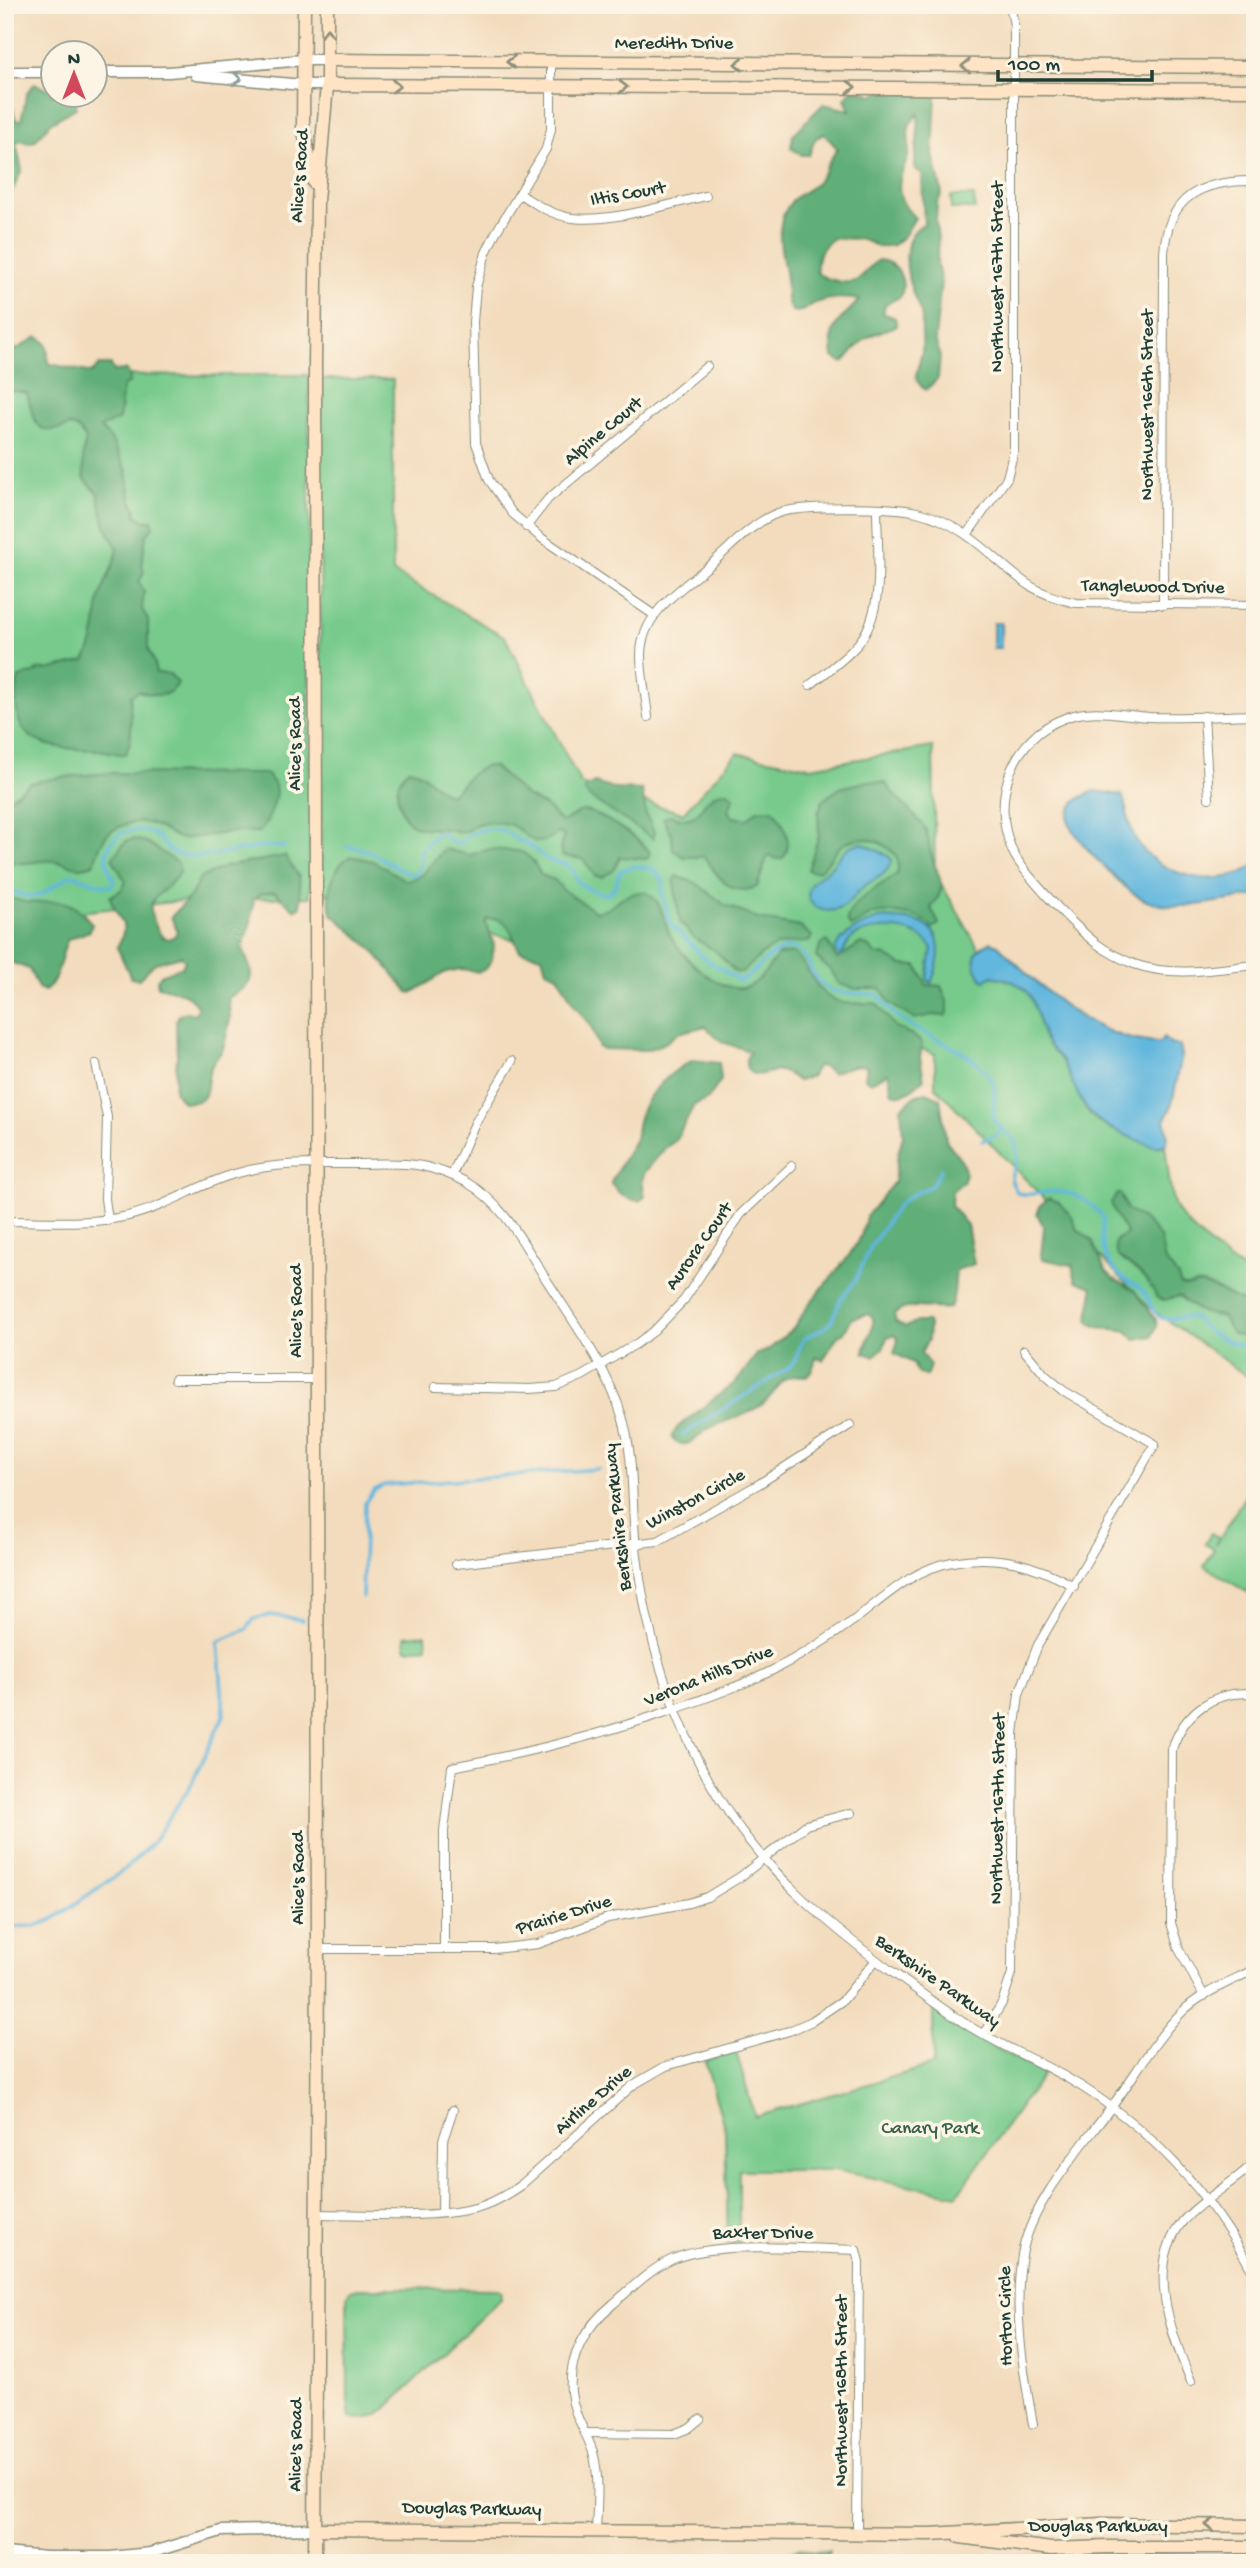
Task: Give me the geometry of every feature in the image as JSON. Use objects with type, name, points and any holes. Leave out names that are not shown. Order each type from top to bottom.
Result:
[{"type":"main road","points":[[304,5],[303,125],[317,201]]},
{"type":"main road","name":"Alice's Road","points":[[315,2563],[318,1949],[315,365],[317,201],[327,85],[327,5]]},
{"type":"main road","name":"Meredith Drive","points":[[327,60],[1255,67]]},
{"type":"main road","points":[[327,85],[1255,90]]},
{"type":"main road","name":"Douglas Parkway","points":[[315,2529],[942,2534],[1101,2524],[1255,2526]]},
{"type":"main road","name":"Douglas Parkway","points":[[942,2534],[1051,2549],[1255,2547]]},
{"type":"street","name":"Northwest 167th Street","points":[[967,535],[1007,478],[1014,450],[1014,25],[1010,5]]},
{"type":"street","name":"Meredith Drive","points":[[108,72],[169,72],[327,60]]},
{"type":"street","points":[[551,63],[551,129],[546,149],[490,243],[476,287],[473,322],[474,424],[481,461],[489,480],[499,498],[526,527],[654,615],[646,631],[641,653],[648,718]]},
{"type":"street","points":[[5,72],[38,72]]},
{"type":"street","points":[[169,72],[327,85]]},
{"type":"street","name":"Northwest 166th Street","points":[[1163,605],[1166,232],[1178,209],[1196,192],[1216,183],[1255,181]]},
{"type":"street","name":"Iltis Court","points":[[520,194],[555,214],[592,219],[706,196]]},
{"type":"street","name":"Alpine Court","points":[[526,527],[548,499],[707,366]]},
{"type":"street","name":"Tanglewood Drive","points":[[654,615],[768,518],[790,510],[802,509],[877,509],[916,512],[936,518],[967,535],[1023,583],[1057,599],[1096,605],[1255,605]]},
{"type":"street","points":[[810,685],[857,646],[875,613],[877,509]]},
{"type":"street","points":[[1255,715],[1147,717],[1100,712],[1081,713],[1051,724],[1027,743],[1008,775],[1003,810],[1011,848],[1027,873],[1082,931],[1114,955],[1133,964],[1170,971],[1191,972],[1255,965]]},
{"type":"street","points":[[1204,716],[1209,798]]},
{"type":"street","points":[[452,1175],[479,1115],[512,1062]]},
{"type":"street","points":[[96,1064],[107,1117],[105,1199],[108,1220]]},
{"type":"street","name":"Berkshire Parkway","points":[[5,1221],[108,1220],[155,1208],[218,1179],[250,1170],[315,1164],[422,1166],[452,1175],[490,1199],[504,1214],[600,1366],[616,1399],[628,1441],[636,1545],[649,1620],[675,1709],[709,1780],[733,1820],[762,1858],[818,1915],[876,1960],[984,2035],[1067,2078],[1112,2107],[1156,2144],[1208,2200],[1255,2276]]},
{"type":"street","name":"Aurora Court","points":[[435,1387],[543,1388],[570,1382],[636,1344],[670,1316],[697,1283],[741,1214],[792,1166]]},
{"type":"street","name":"Northwest 167th Street","points":[[984,2035],[1003,2003],[1012,1973],[1014,1734],[1019,1694],[1032,1657],[1155,1444],[1064,1391],[1045,1375],[1024,1350]]},
{"type":"street","points":[[174,1378],[316,1379]]},
{"type":"street","name":"Winston Circle","points":[[456,1564],[658,1541],[759,1484],[850,1425]]},
{"type":"street","name":"Verona Hills Drive","points":[[444,1949],[444,1831],[452,1767],[575,1741],[734,1688],[781,1666],[840,1630],[906,1580],[950,1562],[980,1558],[1027,1564],[1046,1570],[1074,1586]]},
{"type":"street","points":[[1204,1996],[1179,1948],[1171,1923],[1170,1762],[1176,1737],[1196,1710],[1216,1698],[1241,1693],[1255,1694]]},
{"type":"street","name":"Prairie Drive","points":[[318,1949],[518,1948],[554,1939],[608,1918],[690,1903],[725,1888],[806,1825],[851,1812]]},
{"type":"street","name":"Airline Drive","points":[[317,2214],[442,2213],[484,2206],[521,2185],[626,2090],[649,2074],[666,2066],[789,2031],[812,2021],[843,2000],[876,1960]]},
{"type":"street","name":"Horton Circle","points":[[1033,2424],[1024,2371],[1020,2274],[1024,2244],[1040,2205],[1181,2013],[1204,1996],[1255,1969]]},
{"type":"street","points":[[442,2213],[443,2140],[453,2110]]},
{"type":"street","points":[[1191,2381],[1172,2328],[1164,2290],[1164,2266],[1170,2243],[1176,2231],[1194,2211],[1255,2162]]},
{"type":"street","name":"Baxter Drive","points":[[585,2433],[574,2410],[571,2392],[571,2371],[581,2341],[602,2313],[659,2266],[671,2259],[709,2249],[856,2250]]},
{"type":"street","name":"Northwest 168th Street","points":[[856,2250],[859,2262],[857,2533]]},
{"type":"street","points":[[596,2531],[596,2468],[585,2433],[674,2434],[689,2428],[700,2419]]},
{"type":"street","name":"Douglas Parkway","points":[[5,2553],[24,2559],[110,2557],[175,2547],[221,2531],[315,2529]]},
{"type":"green space","points":[[35,84],[38,85],[38,108],[76,108],[50,123],[35,141],[28,143],[22,140],[16,144],[22,170],[8,200],[5,250],[5,95],[16,120],[20,121],[26,96]]},
{"type":"green space","points":[[853,88],[873,95],[880,91],[936,94],[933,154],[942,193],[937,204],[936,222],[937,265],[941,282],[935,339],[940,357],[938,378],[926,390],[916,377],[922,352],[922,316],[909,280],[906,258],[910,238],[924,224],[922,174],[915,169],[918,114],[908,130],[908,156],[899,185],[903,203],[915,218],[904,236],[893,245],[879,247],[861,239],[834,238],[823,249],[817,262],[817,273],[842,282],[853,282],[860,278],[878,260],[895,268],[899,272],[903,290],[901,296],[885,305],[883,313],[895,318],[897,326],[866,338],[843,363],[833,357],[832,336],[837,324],[859,300],[828,300],[814,303],[796,312],[792,311],[788,303],[780,239],[782,220],[792,201],[817,182],[838,149],[824,134],[815,139],[809,155],[802,155],[791,148],[793,135],[823,104],[850,110],[845,99]]},
{"type":"green space","points":[[951,196],[974,196],[975,209],[951,209]]},
{"type":"green space","points":[[5,276],[13,283],[7,300],[10,310],[8,334],[12,349],[15,350],[37,337],[46,344],[48,362],[51,364],[92,373],[99,365],[111,365],[114,371],[126,370],[130,375],[129,383],[123,387],[119,419],[100,428],[111,439],[127,471],[136,515],[145,521],[152,520],[153,527],[146,536],[142,565],[144,572],[139,582],[144,592],[142,609],[148,620],[148,649],[156,673],[170,674],[178,683],[165,694],[138,691],[131,696],[131,733],[125,754],[46,744],[33,739],[24,730],[18,717],[16,700],[19,677],[37,672],[36,670],[85,661],[93,639],[101,595],[118,549],[105,526],[98,494],[84,478],[83,454],[86,439],[77,428],[70,426],[43,429],[35,420],[27,393],[5,390]]},
{"type":"green space","points":[[309,375],[310,897],[191,900],[5,920],[5,376]]},
{"type":"green space","points":[[320,379],[393,379],[393,572],[505,637],[581,784],[683,813],[737,753],[810,767],[933,747],[935,873],[979,949],[975,962],[978,973],[984,981],[992,976],[1008,980],[1026,991],[1035,1006],[1047,1043],[1062,1061],[1088,1111],[1100,1123],[1117,1131],[1165,1145],[1170,1188],[1181,1217],[1212,1247],[1255,1276],[1255,1382],[1150,1308],[935,1086],[935,1054],[880,1032],[337,895],[321,894]]},
{"type":"green space","points":[[485,766],[493,766],[526,796],[546,806],[561,822],[585,811],[610,822],[646,848],[650,853],[647,859],[620,857],[614,870],[602,877],[595,876],[583,859],[562,856],[560,849],[564,835],[557,833],[540,842],[528,838],[511,825],[502,823],[481,823],[461,832],[422,828],[406,819],[399,803],[397,789],[408,769],[421,773],[451,795],[471,774]]},
{"type":"green space","points":[[111,773],[266,774],[274,783],[274,801],[270,815],[260,832],[233,832],[183,839],[142,822],[122,826],[109,833],[93,864],[88,866],[78,867],[54,861],[8,861],[5,850],[6,801],[30,783]]},
{"type":"green space","points":[[868,781],[886,783],[925,829],[941,883],[940,894],[931,908],[939,924],[933,928],[922,919],[898,913],[875,914],[851,927],[847,921],[853,907],[860,900],[897,874],[897,858],[876,841],[853,840],[839,848],[820,870],[808,870],[819,835],[818,814],[823,800],[840,788]]},
{"type":"green space","points":[[594,783],[615,789],[642,790],[654,839],[589,797],[585,788]]},
{"type":"green space","points":[[721,792],[728,792],[734,797],[728,811],[733,817],[747,819],[757,810],[773,809],[781,820],[788,840],[783,858],[776,859],[770,855],[757,887],[748,890],[739,890],[726,883],[704,857],[684,857],[673,850],[672,836],[663,818],[670,815],[690,818],[700,811],[708,800]]},
{"type":"green space","points":[[133,839],[146,842],[178,863],[180,871],[151,904],[154,922],[162,937],[169,939],[175,936],[177,930],[171,917],[190,897],[200,878],[227,866],[285,856],[299,877],[301,906],[295,910],[275,892],[260,894],[254,899],[250,926],[242,946],[251,976],[246,987],[229,997],[230,1019],[224,1046],[210,1070],[206,1094],[199,1101],[183,1102],[174,1091],[176,1020],[180,1014],[194,1014],[198,1009],[187,995],[158,986],[157,980],[162,974],[182,967],[185,961],[181,956],[155,963],[139,979],[131,978],[117,947],[123,926],[110,897],[122,889],[126,882],[112,858],[126,841]]},
{"type":"green space","points":[[444,849],[470,855],[490,849],[524,853],[533,861],[541,875],[555,880],[563,890],[596,912],[610,908],[626,896],[646,892],[659,905],[669,933],[682,952],[703,972],[727,986],[749,986],[761,977],[778,955],[794,953],[801,959],[819,989],[833,1000],[852,1004],[877,1004],[896,1028],[913,1035],[922,1043],[920,1058],[924,1079],[909,1091],[897,1094],[892,1093],[888,1073],[871,1082],[865,1079],[867,1066],[863,1065],[832,1073],[817,1066],[812,1076],[798,1081],[781,1071],[753,1074],[749,1072],[746,1063],[750,1052],[722,1041],[706,1026],[678,1033],[665,1043],[647,1050],[599,1048],[591,1027],[573,1003],[558,975],[546,970],[542,956],[520,951],[509,928],[501,920],[487,919],[485,922],[494,944],[492,959],[486,969],[479,972],[461,969],[446,972],[412,993],[408,992],[371,948],[332,914],[329,898],[332,882],[339,867],[350,856],[373,861],[407,881],[421,876]]},
{"type":"green space","points":[[676,876],[696,883],[725,905],[758,919],[800,927],[812,936],[809,942],[771,948],[742,973],[735,972],[717,952],[694,938],[680,922],[674,883]]},
{"type":"green space","points":[[5,894],[28,902],[70,904],[92,924],[90,931],[68,939],[57,973],[45,991],[38,988],[29,969],[5,960]]},
{"type":"green space","points":[[827,941],[837,959],[861,943],[871,948],[875,954],[886,956],[902,965],[917,966],[927,985],[941,986],[948,1003],[948,1013],[945,1016],[932,1015],[914,1019],[890,1004],[881,989],[856,989],[839,984],[832,972],[816,957],[821,944]]},
{"type":"green space","points":[[693,1060],[719,1063],[721,1080],[708,1099],[694,1105],[676,1140],[665,1148],[645,1172],[642,1180],[645,1197],[639,1201],[627,1198],[611,1184],[636,1137],[641,1112],[654,1091],[672,1073]]},
{"type":"green space","points":[[926,1092],[940,1098],[946,1140],[962,1161],[965,1171],[964,1181],[952,1191],[951,1206],[967,1225],[974,1264],[956,1270],[950,1308],[913,1307],[894,1315],[896,1322],[906,1327],[915,1322],[927,1322],[929,1325],[928,1340],[921,1353],[930,1366],[926,1376],[917,1373],[913,1363],[894,1353],[898,1340],[894,1335],[887,1337],[884,1347],[874,1356],[864,1353],[873,1322],[873,1318],[868,1314],[851,1319],[844,1333],[837,1337],[823,1360],[816,1358],[812,1371],[807,1376],[791,1376],[758,1407],[708,1429],[691,1442],[675,1442],[672,1436],[678,1427],[737,1381],[757,1354],[768,1350],[793,1329],[809,1304],[848,1257],[861,1236],[866,1217],[894,1182],[903,1135],[901,1108],[915,1096]]},
{"type":"green space","points":[[1117,1194],[1120,1194],[1127,1210],[1144,1220],[1160,1237],[1164,1258],[1181,1285],[1202,1284],[1243,1302],[1255,1303],[1255,1340],[1232,1334],[1222,1316],[1199,1311],[1180,1296],[1164,1300],[1157,1298],[1146,1280],[1117,1255],[1116,1240],[1127,1234],[1111,1203]]},
{"type":"green space","points":[[1049,1198],[1059,1202],[1072,1217],[1077,1229],[1092,1241],[1105,1270],[1134,1290],[1156,1320],[1157,1327],[1152,1336],[1135,1339],[1127,1331],[1103,1328],[1089,1322],[1092,1287],[1076,1281],[1072,1265],[1042,1259],[1041,1256],[1044,1227],[1037,1214],[1040,1205]]},
{"type":"green space","points":[[1255,1479],[1255,1597],[1204,1566],[1214,1549],[1205,1544],[1211,1533],[1219,1538],[1216,1545]]},
{"type":"green space","points":[[426,1634],[427,1647],[406,1649],[405,1636]]},
{"type":"green space","name":"Canary Park","points":[[933,2009],[982,2041],[1044,2073],[957,2195],[834,2170],[739,2170],[739,2243],[728,2243],[725,2130],[705,2061],[736,2052],[755,2117],[933,2065]]},
{"type":"green space","points":[[357,2288],[499,2289],[502,2292],[501,2298],[388,2407],[374,2416],[361,2419],[350,2417],[348,2401],[347,2296],[349,2291]]},
{"type":"green space","points":[[800,2548],[814,2552],[829,2551],[825,2563],[778,2563],[780,2557]]},
{"type":"green space","points":[[1095,2553],[1255,2554],[1255,2563],[930,2563]]},
{"type":"water","points":[[993,623],[1001,623],[1001,648],[993,648]]},
{"type":"water","points":[[1095,791],[1122,795],[1131,828],[1140,846],[1164,866],[1179,873],[1194,877],[1227,877],[1242,873],[1255,865],[1255,896],[1171,906],[1147,901],[1136,895],[1092,854],[1068,820],[1076,801]]},
{"type":"water","points":[[862,843],[892,860],[886,871],[865,885],[841,908],[827,911],[815,906],[809,897],[812,883],[847,849]]},
{"type":"water","points":[[885,918],[919,922],[936,935],[939,951],[931,983],[927,979],[932,948],[918,935],[907,931],[883,929],[860,933],[850,940],[841,957],[838,955],[835,949],[838,943],[849,933]]},
{"type":"water","points":[[991,942],[998,945],[1051,995],[1091,1023],[1136,1040],[1160,1043],[1163,1038],[1172,1045],[1180,1045],[1182,1056],[1171,1108],[1165,1119],[1168,1138],[1165,1145],[1152,1145],[1114,1130],[1087,1110],[1062,1061],[1045,1040],[1035,1006],[1026,991],[1008,980],[992,976],[984,981],[977,970],[976,954]]},
{"type":"waterway","points":[[347,846],[371,852],[414,875],[421,864],[420,852],[436,834],[441,833],[455,844],[481,830],[498,830],[518,841],[524,841],[548,860],[567,865],[578,882],[585,887],[608,894],[615,887],[620,871],[634,866],[653,869],[663,880],[662,892],[670,923],[704,958],[740,981],[778,952],[792,948],[798,950],[816,978],[827,988],[842,993],[878,995],[903,1021],[951,1046],[980,1066],[993,1084],[994,1121],[1015,1141],[1017,1157],[1011,1179],[1018,1193],[1055,1191],[1071,1194],[1085,1201],[1104,1219],[1102,1243],[1107,1258],[1122,1277],[1144,1292],[1158,1316],[1166,1319],[1194,1318],[1205,1329],[1223,1339],[1255,1348]]},
{"type":"waterway","points":[[5,886],[25,896],[40,895],[71,875],[111,886],[114,882],[107,860],[108,850],[115,838],[129,831],[151,833],[173,852],[186,856],[215,855],[261,847],[284,847]]},
{"type":"waterway","points":[[982,1141],[996,1135],[1001,1127]]},
{"type":"waterway","points":[[682,1435],[790,1367],[803,1339],[826,1327],[832,1320],[839,1302],[855,1281],[871,1246],[898,1205],[931,1186],[941,1169]]},
{"type":"waterway","points":[[362,1597],[365,1503],[373,1491],[384,1485],[598,1469]]},
{"type":"waterway","points":[[5,1927],[36,1926],[52,1920],[128,1867],[153,1842],[191,1785],[224,1715],[218,1642],[247,1629],[254,1619],[270,1615],[303,1620]]}]
